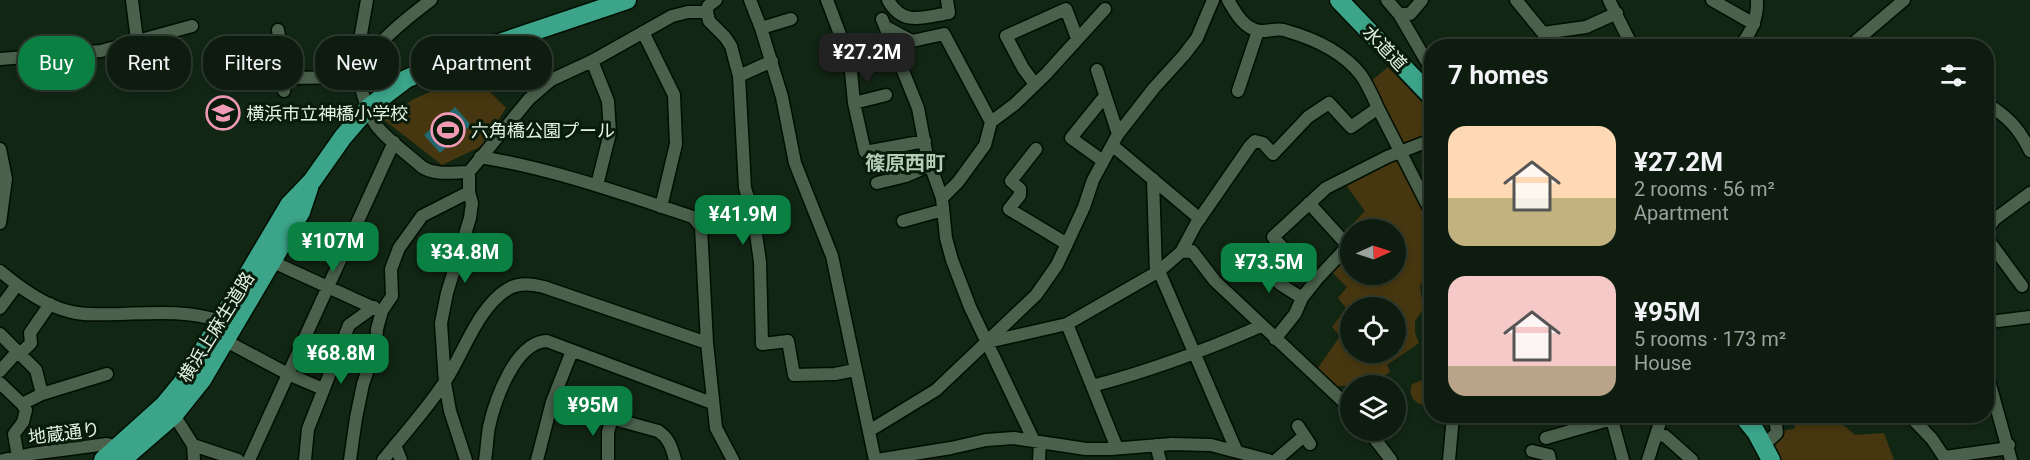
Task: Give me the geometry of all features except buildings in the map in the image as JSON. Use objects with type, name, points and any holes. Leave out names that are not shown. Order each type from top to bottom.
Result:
[{"type":"main road","name":"横浜上麻生道路","points":[[116,457],[188,377],[289,206],[312,181],[343,137],[368,108],[406,80],[452,59],[627,0]]},
{"type":"main road","name":"水道道","points":[[1339,0],[1424,89]]},
{"type":"main road","name":"横浜上麻生道路","points":[[116,457],[174,415],[202,380],[301,212],[312,181]]},
{"type":"main road","points":[[1748,423],[1768,453]]},
{"type":"street","points":[[132,0],[136,36]]},
{"type":"street","points":[[361,36],[367,0]]},
{"type":"street","points":[[387,36],[431,0]]},
{"type":"street","points":[[716,0],[708,6],[709,21],[731,46],[739,76],[745,188],[753,213],[760,262],[762,344],[788,341],[794,375],[835,374],[855,370]]},
{"type":"street","points":[[750,0],[782,97],[795,163],[832,256],[876,460],[950,454],[986,440],[1014,438],[1037,441],[1087,454],[1117,448],[1156,445],[1211,445],[1268,460]]},
{"type":"street","points":[[827,0],[850,61],[854,103],[865,152],[925,141]]},
{"type":"street","points":[[888,0],[899,14],[909,19],[949,13],[947,0]]},
{"type":"street","points":[[869,431],[936,390],[1035,295],[1057,265],[1084,207],[1093,180],[1115,140],[1154,88],[1184,56],[1197,38],[1213,0]]},
{"type":"street","points":[[1228,0],[1238,18],[1258,31],[1287,30],[1329,47],[1346,58],[1362,76],[1424,198]]},
{"type":"street","points":[[1387,0],[1399,14],[1424,57]]},
{"type":"street","points":[[1399,14],[1410,14],[1422,0]]},
{"type":"street","points":[[1516,0],[1543,33],[1586,27],[1617,13]]},
{"type":"street","points":[[1609,0],[1629,39]]},
{"type":"street","points":[[1712,0],[1754,24]]},
{"type":"street","points":[[1746,39],[1754,24],[1757,0]]},
{"type":"street","points":[[1858,39],[1904,0]]},
{"type":"street","points":[[1034,83],[1006,36],[1067,4],[1077,38]]},
{"type":"street","points":[[903,221],[943,204],[985,145],[991,122],[1015,104],[1034,83],[1046,74],[1105,9]]},
{"type":"street","points":[[466,460],[450,411],[445,382],[441,323],[447,293],[470,218],[472,203],[469,192],[469,172],[529,99],[551,80],[592,61],[672,16],[688,12],[707,12]]},
{"type":"street","points":[[761,28],[791,19]]},
{"type":"street","points":[[991,122],[944,34],[912,41],[884,23],[918,108],[930,165],[943,204],[946,238],[952,260],[966,298],[987,343],[1037,441],[1039,460]]},
{"type":"street","points":[[153,36],[192,26]]},
{"type":"street","points":[[278,30],[279,36]]},
{"type":"street","points":[[1238,91],[1258,31]]},
{"type":"street","points":[[643,32],[674,95],[676,144],[661,207]]},
{"type":"street","points":[[0,59],[107,49]]},
{"type":"street","points":[[592,61],[609,101],[610,133],[606,158],[597,185]]},
{"type":"street","points":[[739,76],[772,61]]},
{"type":"street","points":[[1097,70],[1115,140],[1153,179],[1200,219]]},
{"type":"street","points":[[363,90],[374,123],[430,172],[469,172]]},
{"type":"street","points":[[854,103],[886,95]]},
{"type":"street","points":[[1103,161],[1071,138],[1105,96]]},
{"type":"street","points":[[987,343],[1066,324],[1157,272],[1181,252],[1200,219],[1255,141],[1263,144],[1273,154],[1308,117],[1329,103],[1351,127],[1378,108]]},
{"type":"street","points":[[1994,109],[2007,116],[2023,136],[2030,151]]},
{"type":"street","points":[[249,460],[394,142]]},
{"type":"street","points":[[1317,279],[1300,266],[1274,237],[1326,188],[1424,143]]},
{"type":"street","points":[[1036,149],[1011,181],[1020,189],[1020,195],[1009,209],[1067,244]]},
{"type":"street","points":[[0,223],[6,178],[1,157]]},
{"type":"street","points":[[480,157],[513,162],[597,185],[693,218],[701,227],[712,403],[716,429],[734,460]]},
{"type":"street","points":[[877,183],[906,176],[930,165]]},
{"type":"street","points":[[1153,179],[1157,272],[1237,452]]},
{"type":"street","points":[[305,460],[308,429],[349,325],[378,309],[392,296],[391,269],[399,248],[422,216],[469,192]]},
{"type":"street","points":[[1994,220],[2030,193]]},
{"type":"street","points":[[1275,339],[1295,314],[1302,298],[1348,246],[1309,202]]},
{"type":"street","points":[[1994,248],[2022,286]]},
{"type":"street","points":[[1181,252],[1192,251],[1215,281],[1340,399]]},
{"type":"street","points":[[1258,260],[1280,284],[1302,298]]},
{"type":"street","points":[[272,261],[378,309]]},
{"type":"street","points":[[0,271],[17,285],[50,304],[68,311],[96,315],[183,314],[204,316],[220,321]]},
{"type":"street","points":[[383,460],[445,382],[476,326],[492,304],[507,289],[525,284],[544,287],[707,343]]},
{"type":"street","points":[[0,308],[17,285]]},
{"type":"street","points":[[0,371],[31,343],[30,333],[50,304]]},
{"type":"street","points":[[350,460],[363,384],[376,346],[378,309]]},
{"type":"street","points":[[1998,321],[2030,317]]},
{"type":"street","points":[[1066,324],[1117,448]]},
{"type":"street","points":[[1092,386],[1195,354],[1261,326]]},
{"type":"street","points":[[0,334],[36,370],[42,394]]},
{"type":"street","points":[[226,341],[288,374],[323,389]]},
{"type":"street","points":[[485,460],[491,418],[516,361],[533,344],[543,341],[712,403]]},
{"type":"street","points":[[537,460],[552,402],[572,351]]},
{"type":"street","points":[[22,404],[42,394],[107,374]]},
{"type":"street","points":[[0,383],[26,410],[23,422],[14,434],[18,457]]},
{"type":"street","points":[[1994,396],[2011,460]]},
{"type":"street","points":[[552,402],[662,433],[671,446],[675,460]]},
{"type":"street","points":[[174,415],[193,445],[194,460]]},
{"type":"street","points":[[608,460],[608,432],[612,418]]},
{"type":"street","points":[[1449,460],[1452,423]]},
{"type":"street","points":[[1546,438],[1593,423]]},
{"type":"street","points":[[1614,423],[1623,460]]},
{"type":"street","points":[[1648,460],[1660,423]]},
{"type":"street","points":[[1768,453],[1777,433],[1776,423]]},
{"type":"street","points":[[1916,423],[1945,458],[2009,446]]},
{"type":"street","points":[[1657,435],[1665,436],[1692,460]]},
{"type":"street","points":[[1276,460],[1304,436]]},
{"type":"street","points":[[1376,441],[1391,460]]},
{"type":"street","name":"地蔵通り","points":[[3,460],[107,444],[114,446],[116,457]]},
{"type":"street","points":[[193,445],[238,460]]},
{"type":"street","points":[[395,445],[401,460]]},
{"type":"street","points":[[1156,445],[1160,460]]},
{"type":"street","points":[[1532,451],[1549,455],[1550,460]]},
{"type":"shaded area","points":[[1388,67],[1424,105],[1424,138],[1402,146],[1369,83]]},
{"type":"shaded area","points":[[435,90],[488,90],[506,108],[482,146],[442,165],[383,119],[414,99]]},
{"type":"shaded area","points":[[1399,157],[1417,192],[1424,212],[1424,281],[1420,285],[1423,310],[1415,321],[1415,333],[1419,343],[1406,352],[1406,297],[1340,297],[1340,300],[1338,298],[1347,287],[1345,285],[1406,285],[1406,219],[1357,219],[1365,211],[1345,184]]},
{"type":"shaded area","points":[[1340,263],[1340,280],[1332,272]]},
{"type":"shaded area","points":[[1340,316],[1340,336],[1332,327]]},
{"type":"shaded area","points":[[1340,336],[1340,363],[1390,363],[1387,365],[1390,372],[1386,375],[1340,375],[1340,386],[1337,386],[1318,368]]},
{"type":"shaded area","points":[[1424,380],[1423,405],[1412,398],[1412,384]]},
{"type":"shaded area","points":[[1795,423],[1841,423],[1855,435],[1884,433],[1894,460],[1780,460],[1771,443],[1781,431],[1794,429]]},
{"type":"water","name":"六角橋公園プール","points":[[455,107],[471,125],[440,153],[424,135]]},
{"type":"place","name":"横浜市立神橋小学校","points":[[223,113]]},
{"type":"place","name":"六角橋公園プール","points":[[448,130]]},
{"type":"district","name":"篠原西町","points":[[905,163]]}]
